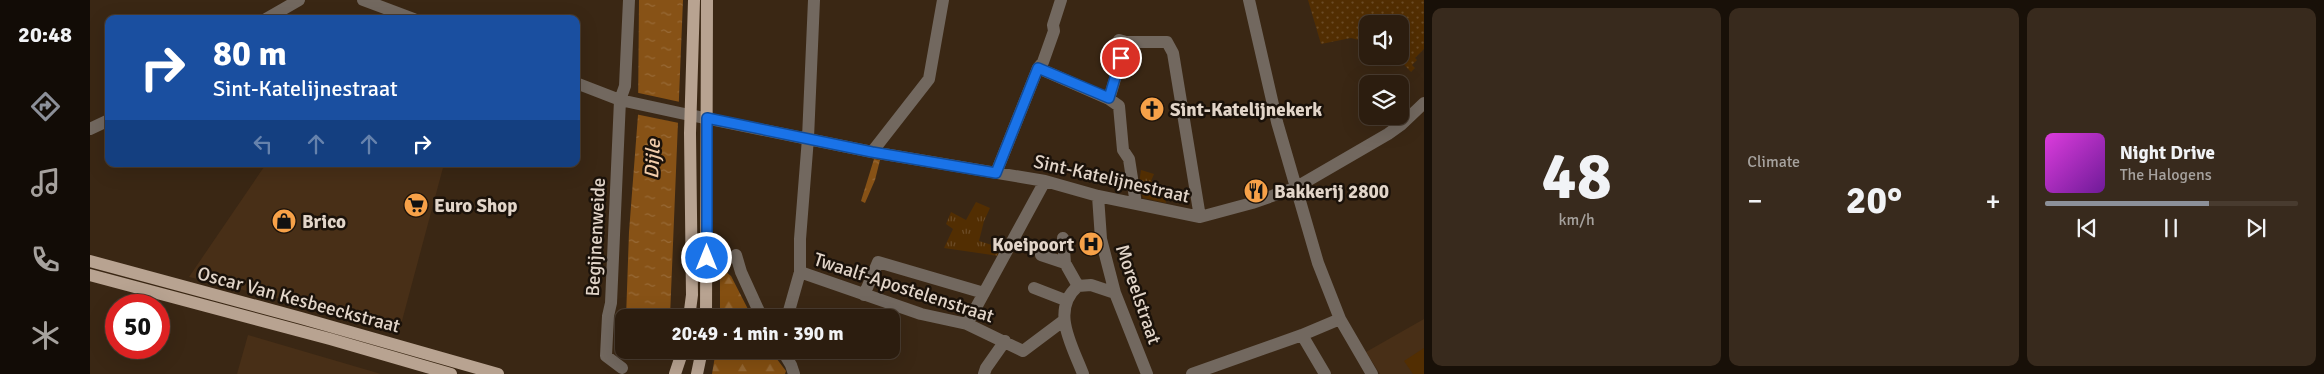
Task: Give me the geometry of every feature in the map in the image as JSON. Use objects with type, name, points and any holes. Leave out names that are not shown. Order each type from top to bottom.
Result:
[{"type":"main road","points":[[690,309],[692,295],[685,114],[694,0]]},
{"type":"main road","points":[[706,309],[707,0]]},
{"type":"main road","name":"Oscar Van Kesbeeckstraat","points":[[90,261],[498,374]]},
{"type":"main road","name":"Oscar Van Kesbeeckstraat","points":[[90,275],[330,339],[451,374]]},
{"type":"main road","points":[[675,374],[680,359]]},
{"type":"main road","points":[[697,374],[700,359]]},
{"type":"street","points":[[273,15],[299,0]]},
{"type":"street","points":[[363,0],[403,15]]},
{"type":"street","points":[[625,101],[629,0]]},
{"type":"street","points":[[790,309],[800,272],[800,239],[808,138],[814,0]]},
{"type":"street","points":[[872,152],[930,79],[943,0]]},
{"type":"street","points":[[996,173],[1038,68],[1043,62],[1054,31],[1053,25],[1061,0]]},
{"type":"street","points":[[1248,0],[1295,188],[1318,263],[1340,319],[1372,374]]},
{"type":"street","points":[[1109,98],[1122,41],[1167,42],[1173,53],[1200,217]]},
{"type":"street","points":[[1038,68],[1109,98],[1119,106],[1123,150],[1129,159],[1136,204]]},
{"type":"street","name":"Sint-Katelijnestraat","points":[[580,84],[625,101],[685,114],[872,152],[1045,181],[1098,196],[1200,217],[1252,203],[1295,188],[1388,134],[1402,124],[1424,103]]},
{"type":"street","name":"Begijnenweide","points":[[622,368],[606,356],[625,101]]},
{"type":"street","points":[[90,129],[105,122]]},
{"type":"street","points":[[967,324],[1045,181]]},
{"type":"street","name":"Moreelstraat","points":[[1098,196],[1101,239],[1115,293],[1147,374]]},
{"type":"street","points":[[1063,238],[1064,263],[1078,286]]},
{"type":"street","points":[[736,255],[741,272],[758,309]]},
{"type":"street","points":[[1041,255],[1064,263]]},
{"type":"street","points":[[864,295],[878,262],[984,294]]},
{"type":"street","name":"Twaalf-Apostelenstraat","points":[[800,272],[921,314],[967,324],[1023,351],[1063,320]]},
{"type":"street","points":[[1082,374],[1063,320],[1065,300],[1078,286],[1091,285],[1115,293]]},
{"type":"street","points":[[1034,288],[1065,300]]},
{"type":"street","points":[[1192,374],[1302,335],[1340,319]]},
{"type":"street","points":[[1302,335],[1325,374]]},
{"type":"street","points":[[984,374],[986,368],[1005,341]]},
{"type":"street","points":[[787,359],[794,374]]},
{"type":"shaded area","points":[[264,167],[443,167],[399,332],[302,304],[189,277]]},
{"type":"shaded area","points":[[1424,319],[1424,374],[1380,374],[1366,352]]},
{"type":"shaded area","points":[[248,335],[381,374],[237,374]]},
{"type":"green space","points":[[1308,0],[1424,0],[1424,49],[1415,58],[1417,60],[1412,65],[1415,68],[1411,72],[1404,65],[1409,65],[1409,15],[1359,15],[1359,40],[1351,38],[1321,44]]},
{"type":"green space","points":[[1141,170],[1154,174],[1151,181],[1164,190],[1166,203],[1143,198],[1139,184]]},
{"type":"green space","points":[[976,202],[990,208],[984,221],[979,241],[995,246],[999,256],[944,248],[953,229],[946,224],[951,212],[966,220]]},
{"type":"green space","points":[[720,267],[731,276],[748,309],[720,309]]},
{"type":"green space","points":[[1424,348],[1424,374],[1413,374],[1404,361]]},
{"type":"green space","points":[[714,359],[777,359],[786,371],[785,374],[712,374]]},
{"type":"water","name":"Dijle","points":[[639,0],[683,0],[670,309],[626,309],[629,232],[638,115]]},
{"type":"water","points":[[874,159],[880,160],[875,180],[865,203],[861,201]]},
{"type":"pier","points":[[634,92],[680,102],[679,123],[635,114]]},
{"type":"pier","points":[[623,359],[667,359],[667,374],[622,374]]},
{"type":"place","name":"Sint-Katelijnekerk","points":[[1152,109]]},
{"type":"place","name":"Bakkerij 2800","points":[[1256,191]]},
{"type":"place","name":"Euro Shop","points":[[416,205]]},
{"type":"place","name":"Brico","points":[[284,221]]},
{"type":"place","name":"Koeipoort","points":[[1091,244]]},
{"type":"route","points":[[707,258],[707,118],[872,152],[996,173],[1038,68],[1109,98],[1121,58]]}]
